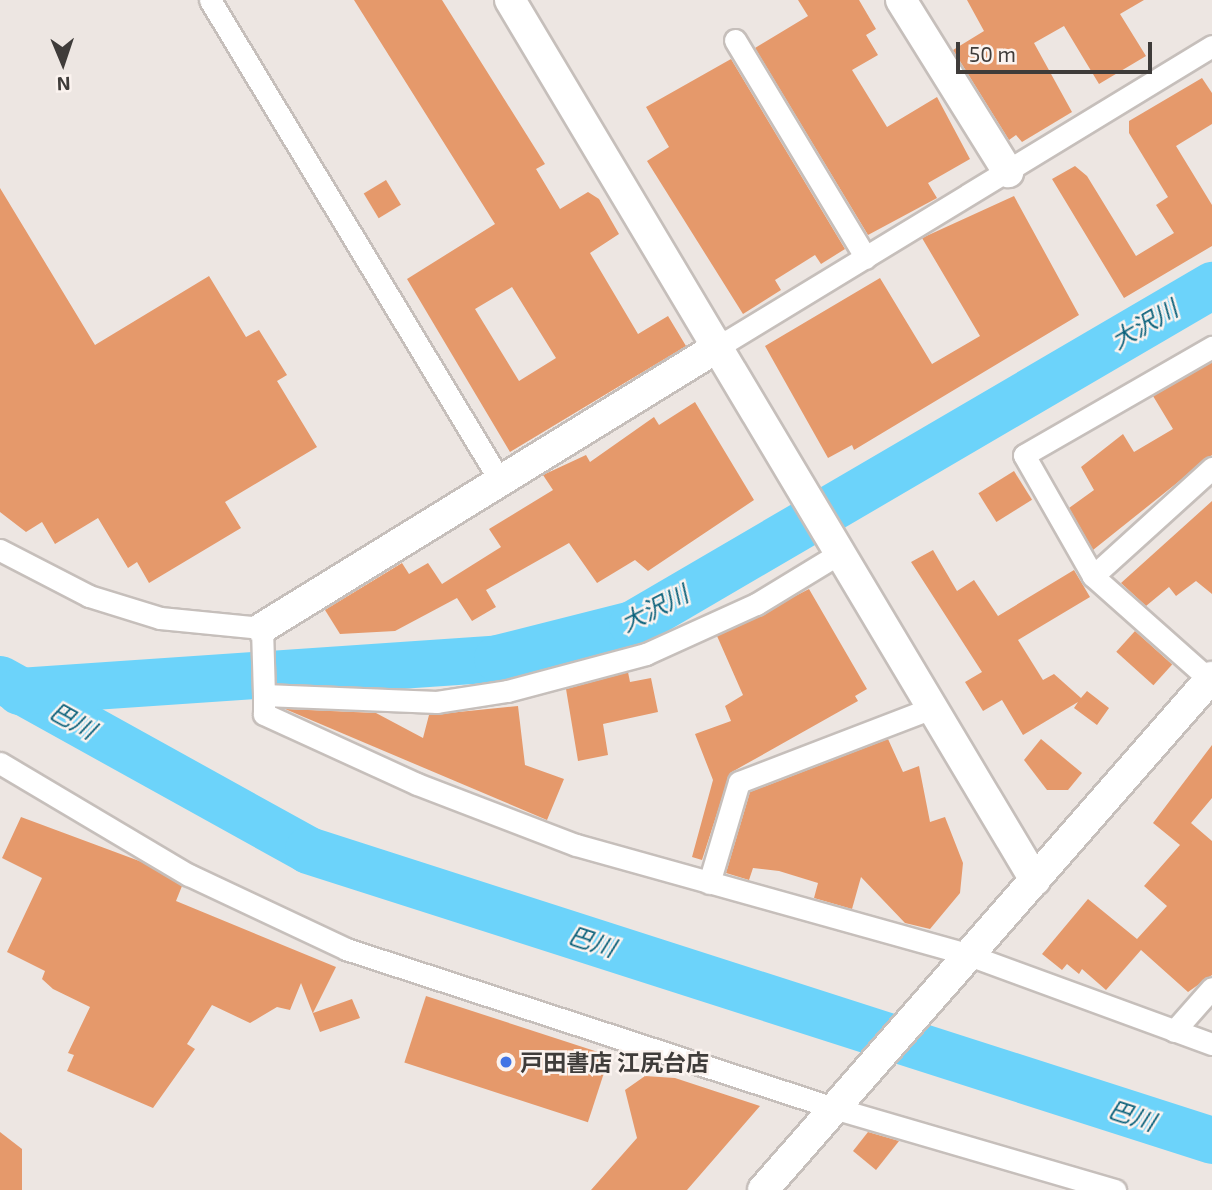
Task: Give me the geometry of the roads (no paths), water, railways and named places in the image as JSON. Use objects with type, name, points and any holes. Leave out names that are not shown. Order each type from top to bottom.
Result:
[{"type":"street","points":[[210,0],[502,484]]},
{"type":"street","points":[[510,0],[721,345],[838,549],[1035,880]]},
{"type":"street","points":[[901,0],[1008,172]]},
{"type":"street","points":[[735,40],[866,258]]},
{"type":"street","points":[[0,550],[89,596],[160,618],[262,635],[721,345],[1212,46]]},
{"type":"street","points":[[763,1190],[960,960],[1035,880],[1211,679],[1093,576],[1024,455],[1212,347]]},
{"type":"street","points":[[1093,576],[1212,468]]},
{"type":"street","points":[[264,695],[437,702],[507,691],[646,654],[755,604],[838,549]]},
{"type":"street","points":[[262,635],[264,713],[417,784],[576,845],[960,960],[1212,1044]]},
{"type":"street","points":[[709,883],[739,782],[934,707]]},
{"type":"street","points":[[0,763],[189,876],[346,949],[1115,1190]]},
{"type":"street","points":[[1174,1031],[1212,988]]},
{"type":"waterway","name":"大沢川","points":[[19,691],[497,658],[632,624],[1212,285]]},
{"type":"waterway","name":"巴川","points":[[0,679],[308,850],[1212,1140]]},
{"type":"place","name":"戸田書店 江尻台店","points":[[506,1062]]}]
